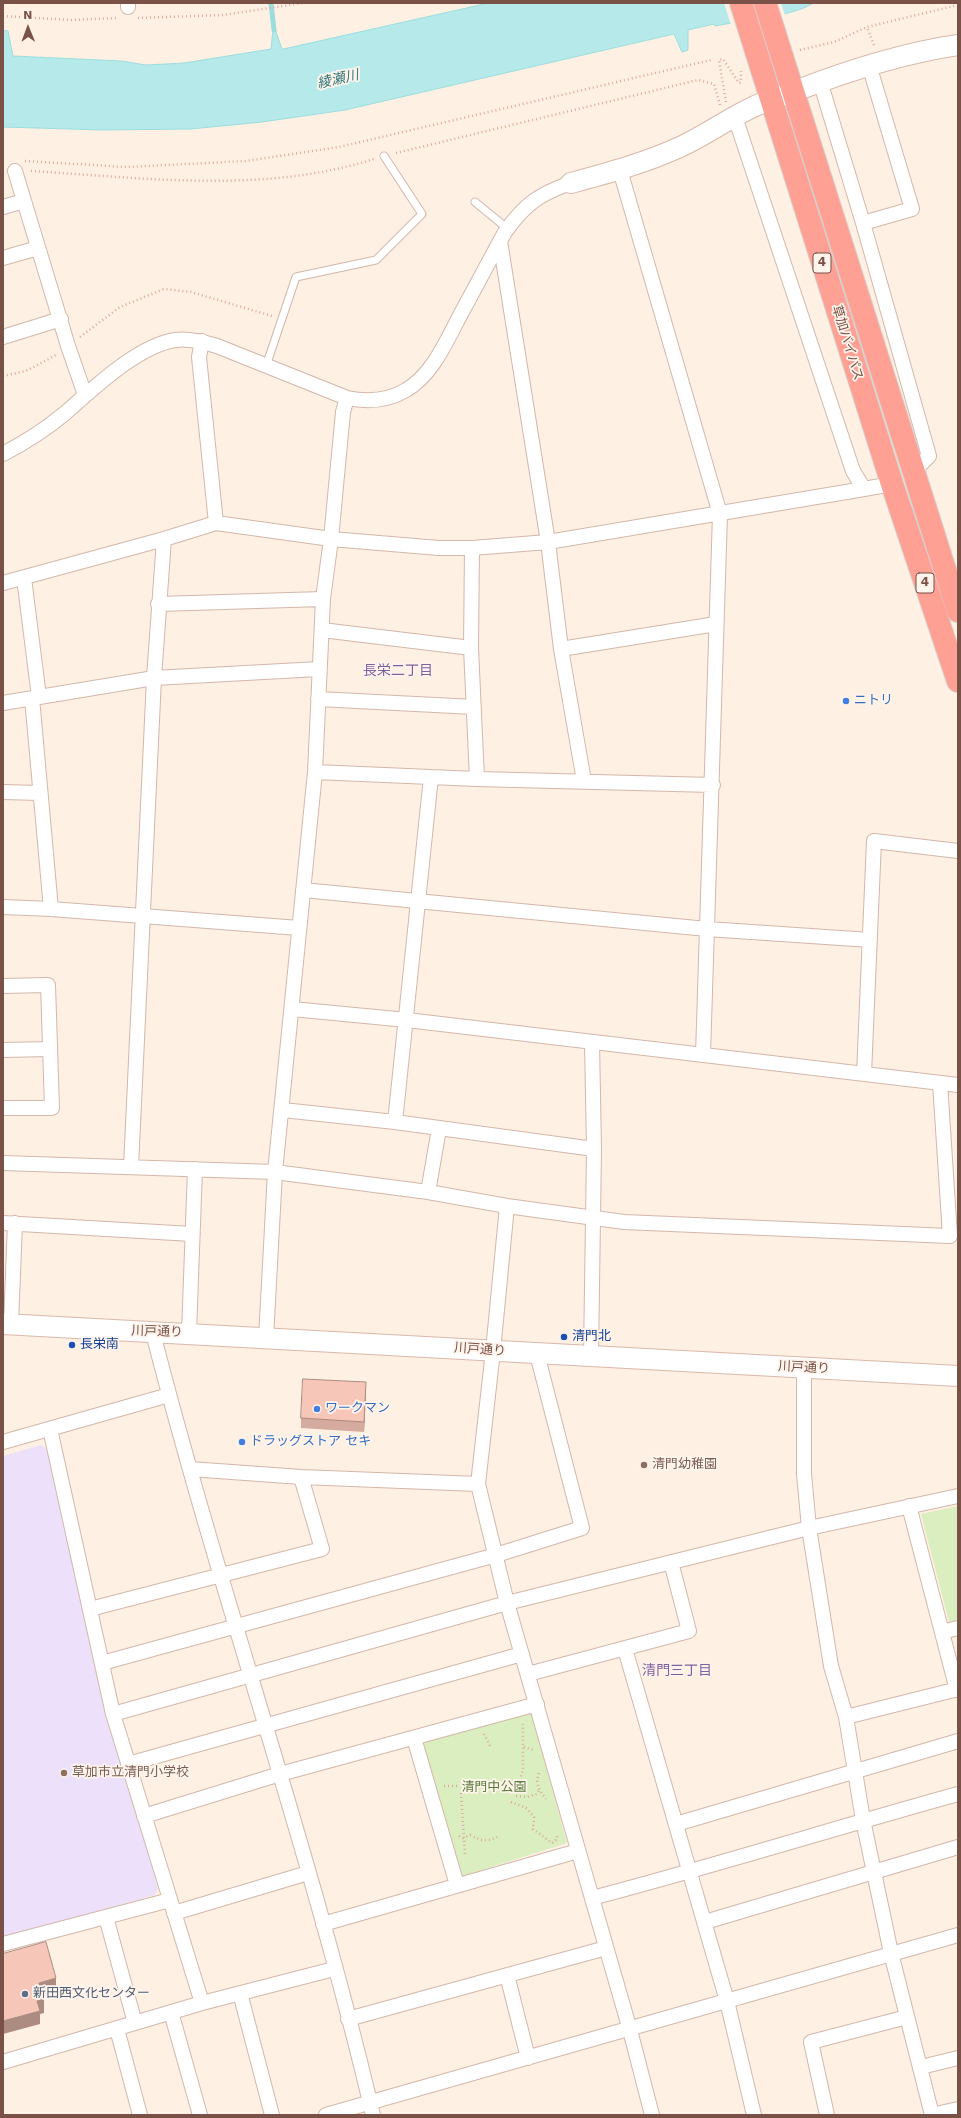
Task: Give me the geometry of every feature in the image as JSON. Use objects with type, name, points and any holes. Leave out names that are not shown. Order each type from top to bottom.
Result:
[{"type":"highway","name":"草加バイパス","points":[[741,3],[892,484],[958,681]]},
{"type":"highway","name":"草加バイパス","points":[[765,3],[912,472],[958,611]]},
{"type":"street","points":[[3,454],[63,415],[85,395],[143,351],[159,344],[176,340],[202,342],[347,398],[369,401],[390,397],[406,390],[419,380],[438,355],[504,235],[526,207],[548,191],[571,183],[620,170],[654,158],[682,146],[732,118],[771,100],[820,82],[875,64],[930,49],[958,44]]},
{"type":"street","points":[[864,224],[912,209],[875,64]]},
{"type":"street","points":[[820,82],[864,224],[929,456],[912,472]]},
{"type":"street","points":[[732,118],[853,471],[864,489]]},
{"type":"street","points":[[16,165],[24,201],[38,248],[61,319],[68,346],[85,395]]},
{"type":"street","points":[[620,170],[720,514],[713,785],[703,1055]]},
{"type":"street","points":[[3,207],[24,201]]},
{"type":"street","points":[[504,235],[548,542],[561,649],[584,781]]},
{"type":"street","points":[[3,258],[38,248]]},
{"type":"street","points":[[3,338],[61,319]]},
{"type":"street","points":[[202,342],[199,357],[216,523]]},
{"type":"street","points":[[266,1338],[275,1172],[283,1110],[299,928],[315,772],[323,599],[331,539],[342,412],[347,398]]},
{"type":"street","points":[[3,583],[164,539],[216,523],[331,539],[439,548],[472,548],[548,542],[892,484]]},
{"type":"street","points":[[131,1167],[154,678],[158,604],[164,539]]},
{"type":"street","points":[[472,548],[471,648],[477,779]]},
{"type":"street","points":[[24,578],[36,698],[40,793],[51,909]]},
{"type":"street","points":[[158,604],[323,599]]},
{"type":"street","points":[[561,649],[716,624]]},
{"type":"street","points":[[322,630],[471,648]]},
{"type":"street","points":[[3,703],[154,678],[319,669]]},
{"type":"street","points":[[318,698],[474,707]]},
{"type":"street","points":[[315,772],[477,779],[713,785]]},
{"type":"street","points":[[395,1122],[407,1020],[431,777]]},
{"type":"street","points":[[3,792],[40,793]]},
{"type":"street","points":[[864,1074],[874,842],[958,851]]},
{"type":"street","points":[[303,890],[707,928],[870,940]]},
{"type":"street","points":[[3,907],[51,909],[299,928]]},
{"type":"street","points":[[3,986],[48,985],[52,1108],[3,1108]]},
{"type":"street","points":[[292,1009],[407,1020],[958,1085]]},
{"type":"street","points":[[591,1356],[594,1148],[592,1042]]},
{"type":"street","points":[[3,1050],[50,1049]]},
{"type":"street","points":[[3,1163],[275,1172],[428,1192],[507,1206],[624,1222],[950,1236],[940,1083]]},
{"type":"street","points":[[283,1110],[395,1122],[439,1129],[594,1148]]},
{"type":"street","points":[[428,1192],[439,1129]]},
{"type":"street","points":[[189,1334],[195,1169]]},
{"type":"street","points":[[507,1206],[478,1484],[507,1603],[528,1674],[531,1706],[592,1898],[630,2030],[652,2115]]},
{"type":"street","points":[[7,1324],[9,1223],[192,1234]]},
{"type":"street","name":"川戸通り","points":[[7,1324],[804,1369],[958,1376]]},
{"type":"street","points":[[153,1333],[169,1395],[235,1626],[266,1726],[323,1924],[371,2109]]},
{"type":"street","points":[[102,1663],[496,1555],[582,1528],[537,1354]]},
{"type":"street","points":[[804,1369],[804,1474],[810,1528],[832,1666],[846,1717],[863,1820],[891,1953],[932,2115],[958,2109]]},
{"type":"street","points":[[3,1442],[169,1395]]},
{"type":"street","points":[[50,1429],[113,1714],[202,2003]]},
{"type":"street","points":[[190,1469],[301,1477],[478,1484]]},
{"type":"street","points":[[90,1609],[322,1549],[301,1477]]},
{"type":"street","points":[[113,1714],[507,1603],[810,1528],[958,1496]]},
{"type":"street","points":[[846,1717],[957,1689],[909,1506]]},
{"type":"street","points":[[528,1674],[689,1631],[671,1562]]},
{"type":"street","points":[[942,1632],[958,1628]]},
{"type":"street","points":[[625,1649],[727,2001],[754,2115]]},
{"type":"street","points":[[128,1764],[522,1654]]},
{"type":"street","points":[[144,1816],[280,1774],[531,1706]]},
{"type":"street","points":[[414,1738],[457,1885]]},
{"type":"street","points":[[676,1824],[855,1770],[958,1741]]},
{"type":"street","points":[[592,1898],[690,1872],[863,1820],[958,1794]]},
{"type":"street","points":[[705,1922],[874,1871],[958,1848]]},
{"type":"street","points":[[323,1924],[578,1851]]},
{"type":"street","points":[[3,1944],[106,1917],[172,1906],[308,1873]]},
{"type":"street","points":[[106,1917],[136,2023]]},
{"type":"street","points":[[326,2115],[371,2109],[528,2058],[630,2030],[958,1934]]},
{"type":"street","points":[[348,2019],[606,1948]]},
{"type":"street","points":[[3,2062],[202,2003],[334,1969]]},
{"type":"street","points":[[507,1975],[528,2058]]},
{"type":"street","points":[[240,1993],[272,2115]]},
{"type":"street","points":[[171,2012],[200,2115]]},
{"type":"street","points":[[827,2115],[811,2042],[907,2017]]},
{"type":"street","points":[[117,2029],[140,2115]]},
{"type":"street","points":[[921,2067],[958,2058]]},
{"type":"lane","points":[[266,366],[296,277],[376,260],[422,214],[384,156]]},
{"type":"lane","points":[[475,202],[504,235]]},
{"type":"path","points":[[3,16],[71,20],[128,11],[223,15],[303,3]]},
{"type":"path","points":[[796,51],[834,42],[867,27],[958,5]]},
{"type":"path","points":[[867,27],[875,64]]},
{"type":"path","points":[[732,118],[719,60],[722,59],[739,84],[741,82],[741,69]]},
{"type":"path","points":[[16,165],[127,167],[246,161],[339,147],[711,60]]},
{"type":"path","points":[[3,376],[26,371],[61,353],[68,346],[120,307],[164,289],[191,292],[282,319]]},
{"type":"path","points":[[518,1788],[523,1769],[524,1747],[531,1706]]},
{"type":"path","points":[[482,1728],[490,1746]]},
{"type":"path","points":[[524,1747],[532,1748],[536,1755]]},
{"type":"path","points":[[541,1767],[536,1781],[539,1790],[550,1804]]},
{"type":"path","points":[[438,1786],[460,1786]]},
{"type":"path","points":[[516,1796],[532,1796],[537,1794],[539,1790]]},
{"type":"path","points":[[461,1793],[465,1850],[464,1856]]},
{"type":"path","points":[[511,1802],[526,1808],[534,1816],[534,1829],[552,1843]]},
{"type":"path","points":[[545,1845],[552,1843],[557,1839],[556,1832]]},
{"type":"path","points":[[454,1834],[463,1838],[470,1836],[481,1842],[497,1837]]},
{"type":"shaded area","name":"草加市立清門小学校","points":[[41,1445],[48,1450],[93,1658],[158,1889],[155,1895],[3,1938],[3,1456]]},
{"type":"green space","points":[[958,1506],[958,1620],[949,1622],[921,1514]]},
{"type":"green space","name":"清門中公園","points":[[531,1711],[567,1843],[460,1877],[421,1742]]},
{"type":"water","name":"綾瀬川","points":[[489,3],[813,3],[805,8],[781,15],[715,26],[714,24],[688,30],[688,50],[682,52],[674,34],[345,110],[262,122],[191,129],[102,130],[3,127],[3,30],[8,31],[13,56],[121,61],[146,65],[184,63],[271,49],[273,30],[275,29],[282,49]]},
{"type":"pier","points":[[724,3],[781,3],[785,15],[731,25]]},
{"type":"building","points":[[303,1379],[366,1382],[364,1422],[301,1418]]},
{"type":"building","name":"新田西文化センター","points":[[46,1942],[56,1978],[39,1983],[44,1999],[37,2001],[40,2011],[3,2021],[3,1954]]},
{"type":"waterway","points":[[271,3],[274,30]]},
{"type":"place","name":"ニトリ","points":[[846,701]]},
{"type":"place","name":"清門北","points":[[564,1337]]},
{"type":"place","name":"長栄南","points":[[72,1345]]},
{"type":"place","name":"ワークマン","points":[[317,1409]]},
{"type":"place","name":"ドラッグストア セキ","points":[[242,1442]]},
{"type":"place","name":"清門幼稚園","points":[[644,1465]]},
{"type":"place","name":"草加市立清門小学校","points":[[64,1773]]},
{"type":"place","name":"新田西文化センター","points":[[25,1994]]},
{"type":"district","name":"長栄二丁目","points":[[398,671]]},
{"type":"district","name":"清門三丁目","points":[[677,1671]]}]
